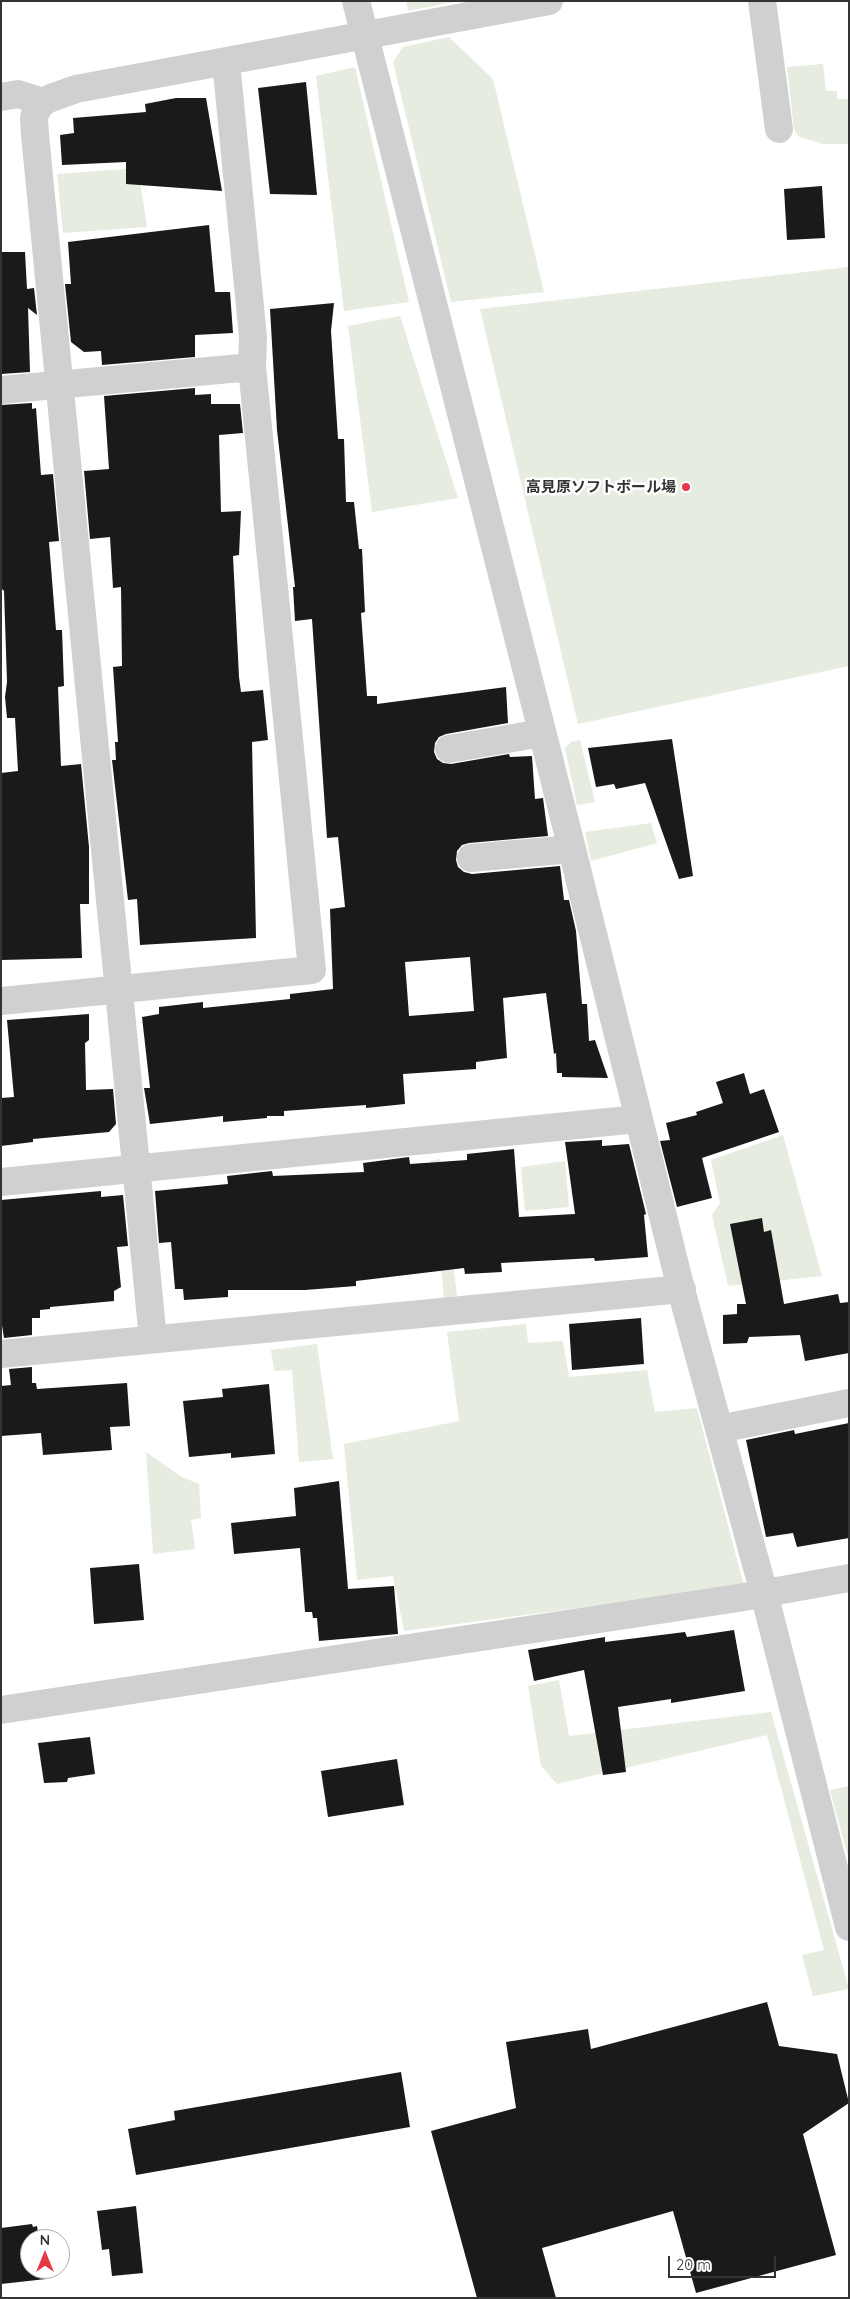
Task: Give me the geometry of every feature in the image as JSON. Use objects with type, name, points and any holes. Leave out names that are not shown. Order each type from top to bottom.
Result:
[{"type":"street","points":[[356,1],[572,849],[638,1119],[764,1593],[849,1927]]},
{"type":"street","points":[[153,1339],[138,1168],[34,118],[36,111],[43,102],[76,89],[549,1]]},
{"type":"street","points":[[762,1],[779,129]]},
{"type":"street","points":[[1,1001],[312,970],[252,367],[252,338],[226,62]]},
{"type":"street","points":[[1,97],[18,94],[43,102]]},
{"type":"street","points":[[1,390],[252,367]]},
{"type":"street","points":[[449,749],[542,733]]},
{"type":"street","points":[[471,858],[572,849]]},
{"type":"street","points":[[1,1182],[638,1119]]},
{"type":"street","points":[[1,1354],[682,1289]]},
{"type":"street","points":[[719,1429],[849,1403]]},
{"type":"street","points":[[1,1710],[764,1593],[849,1578]]},
{"type":"shaded area","points":[[406,1],[458,1],[408,11]]},
{"type":"shaded area","points":[[449,37],[493,79],[544,292],[451,302],[393,62],[403,47]]},
{"type":"shaded area","points":[[823,64],[826,91],[837,91],[837,99],[849,99],[849,144],[823,144],[799,137],[794,130],[787,67]]},
{"type":"shaded area","points":[[355,67],[409,302],[344,311],[316,76]]},
{"type":"shaded area","points":[[138,168],[147,227],[63,233],[57,174]]},
{"type":"shaded area","name":"高見原ソフトボール場","points":[[849,267],[849,666],[578,724],[480,309]]},
{"type":"shaded area","points":[[400,316],[458,498],[372,512],[348,326]]},
{"type":"shaded area","points":[[580,740],[595,802],[577,805],[565,748],[571,742]]},
{"type":"shaded area","points":[[651,823],[657,843],[591,861],[585,832]]},
{"type":"shaded area","points":[[783,1135],[822,1276],[728,1286],[712,1215],[720,1203],[711,1160]]},
{"type":"shaded area","points":[[440,1159],[457,1296],[444,1298],[430,1161]]},
{"type":"shaded area","points":[[565,1161],[569,1207],[525,1211],[521,1167]]},
{"type":"shaded area","points":[[526,1324],[528,1343],[563,1341],[569,1377],[647,1370],[655,1412],[697,1408],[744,1586],[404,1631],[393,1576],[357,1580],[344,1444],[459,1421],[447,1332]]},
{"type":"shaded area","points":[[317,1344],[333,1459],[299,1462],[292,1370],[274,1371],[271,1350]]},
{"type":"shaded area","points":[[146,1452],[180,1476],[199,1484],[201,1518],[191,1520],[195,1549],[153,1554]]},
{"type":"shaded area","points":[[559,1680],[569,1736],[771,1712],[849,1989],[813,1996],[802,1955],[824,1950],[767,1735],[557,1784],[541,1766],[528,1686]]},
{"type":"shaded area","points":[[849,1786],[849,1861],[830,1790]]},
{"type":"building","points":[[306,82],[317,195],[270,194],[258,88]]},
{"type":"building","points":[[176,98],[206,98],[222,191],[126,184],[126,162],[62,165],[60,135],[74,133],[73,118],[146,112],[145,104]]},
{"type":"building","points":[[822,186],[825,238],[787,240],[784,189]]},
{"type":"building","points":[[209,225],[215,292],[230,292],[233,333],[195,335],[195,357],[102,365],[101,351],[84,352],[71,342],[65,284],[71,284],[68,242]]},
{"type":"building","points":[[1,252],[25,252],[27,289],[34,288],[37,315],[28,308],[30,372],[1,374]]},
{"type":"building","points":[[334,303],[331,331],[338,439],[344,439],[346,502],[354,502],[359,549],[362,549],[365,612],[361,613],[367,696],[377,696],[377,704],[506,687],[508,723],[446,734],[439,737],[435,743],[434,752],[437,759],[443,763],[451,764],[509,754],[510,757],[532,756],[535,799],[543,798],[548,836],[469,843],[462,845],[457,851],[456,860],[458,867],[464,872],[472,874],[560,866],[564,900],[569,900],[576,931],[582,1004],[587,1004],[589,1041],[595,1040],[608,1078],[562,1077],[562,1073],[557,1073],[556,1053],[554,1054],[546,993],[503,998],[507,1058],[476,1062],[476,1069],[403,1074],[405,1104],[366,1108],[366,1105],[284,1111],[284,1116],[267,1116],[267,1118],[223,1122],[223,1116],[150,1124],[144,1088],[150,1088],[142,1017],[159,1014],[159,1007],[203,1002],[203,1008],[290,999],[290,994],[333,989],[330,909],[345,907],[338,837],[327,838],[312,619],[295,621],[293,587],[295,587],[277,430],[270,309]],"holes":[[[470,957],[474,1011],[409,1016],[405,962]]]},
{"type":"building","points":[[195,388],[195,395],[211,394],[211,404],[240,404],[243,433],[219,435],[221,512],[241,511],[239,555],[233,556],[239,677],[241,692],[263,690],[268,740],[252,742],[256,938],[140,945],[137,899],[128,900],[112,760],[116,760],[115,742],[118,742],[113,667],[122,666],[121,587],[113,588],[110,537],[90,539],[84,471],[109,469],[104,396]]},
{"type":"building","points":[[32,403],[32,409],[36,408],[41,475],[53,474],[59,541],[49,542],[56,630],[62,630],[64,686],[58,687],[61,766],[81,764],[89,847],[89,904],[80,904],[82,958],[1,960],[1,773],[18,771],[15,718],[7,718],[5,697],[7,682],[4,591],[1,588],[1,405]]},
{"type":"building","points":[[672,739],[693,876],[679,879],[645,783],[616,789],[614,784],[596,787],[588,748]]},
{"type":"building","points":[[89,1014],[89,1040],[85,1043],[86,1090],[113,1089],[116,1124],[109,1132],[33,1139],[33,1142],[1,1146],[1,1098],[14,1097],[7,1020]]},
{"type":"building","points":[[744,1073],[750,1094],[764,1089],[779,1132],[702,1158],[712,1198],[677,1207],[660,1141],[670,1140],[666,1123],[697,1115],[696,1112],[723,1103],[716,1082]]},
{"type":"building","points":[[602,1140],[602,1146],[629,1144],[646,1214],[644,1215],[648,1257],[595,1261],[594,1258],[501,1263],[502,1272],[465,1274],[464,1268],[356,1281],[356,1286],[305,1290],[228,1290],[228,1297],[184,1300],[183,1289],[175,1289],[171,1242],[159,1243],[155,1191],[228,1184],[227,1176],[272,1171],[273,1176],[364,1172],[363,1163],[409,1157],[410,1164],[467,1160],[467,1154],[514,1149],[519,1217],[575,1214],[565,1142]]},
{"type":"building","points":[[101,1191],[101,1197],[123,1195],[128,1246],[117,1247],[121,1287],[114,1291],[114,1301],[50,1307],[50,1309],[40,1310],[40,1318],[32,1318],[32,1335],[4,1338],[1,1319],[1,1200]]},
{"type":"building","points":[[762,1218],[764,1232],[771,1230],[784,1304],[838,1294],[840,1303],[849,1302],[849,1353],[805,1361],[800,1335],[749,1337],[747,1343],[723,1344],[723,1315],[737,1314],[737,1304],[746,1304],[730,1224]]},
{"type":"building","points":[[641,1318],[644,1364],[572,1370],[569,1324]]},
{"type":"building","points":[[32,1367],[32,1383],[36,1383],[37,1389],[127,1383],[130,1426],[110,1427],[112,1450],[43,1455],[41,1433],[1,1436],[1,1386],[11,1385],[9,1369]]},
{"type":"building","points":[[269,1384],[275,1454],[231,1458],[231,1453],[189,1457],[183,1401],[223,1397],[222,1389]]},
{"type":"building","points":[[849,1423],[849,1538],[797,1547],[793,1533],[766,1537],[746,1440],[794,1430],[795,1434]]},
{"type":"building","points":[[339,1481],[348,1589],[394,1586],[398,1634],[319,1641],[317,1618],[313,1618],[312,1612],[305,1612],[300,1548],[234,1554],[231,1523],[296,1516],[294,1488]]},
{"type":"building","points":[[139,1564],[144,1620],[94,1624],[90,1568]]},
{"type":"building","points":[[734,1630],[745,1691],[671,1703],[671,1699],[618,1707],[626,1772],[603,1775],[584,1670],[534,1681],[528,1650],[605,1637],[605,1642],[685,1632],[687,1637]]},
{"type":"building","points":[[90,1737],[95,1774],[68,1778],[67,1782],[44,1783],[38,1743]]},
{"type":"building","points":[[397,1759],[404,1805],[328,1817],[321,1771]]},
{"type":"building","points":[[767,2002],[779,2046],[837,2054],[849,2103],[803,2134],[836,2255],[696,2293],[673,2211],[542,2248],[556,2298],[477,2298],[431,2131],[516,2108],[506,2042],[588,2029],[591,2049]]},
{"type":"building","points":[[401,2072],[410,2127],[136,2175],[128,2129],[175,2120],[174,2111]]},
{"type":"building","points":[[136,2206],[143,2273],[112,2276],[109,2249],[102,2250],[97,2211]]},
{"type":"building","points":[[32,2224],[33,2227],[37,2226],[37,2229],[20,2229],[20,2279],[46,2279],[1,2284],[1,2228]]},
{"type":"place","name":"高見原ソフトボール場","points":[[686,487]]}]
